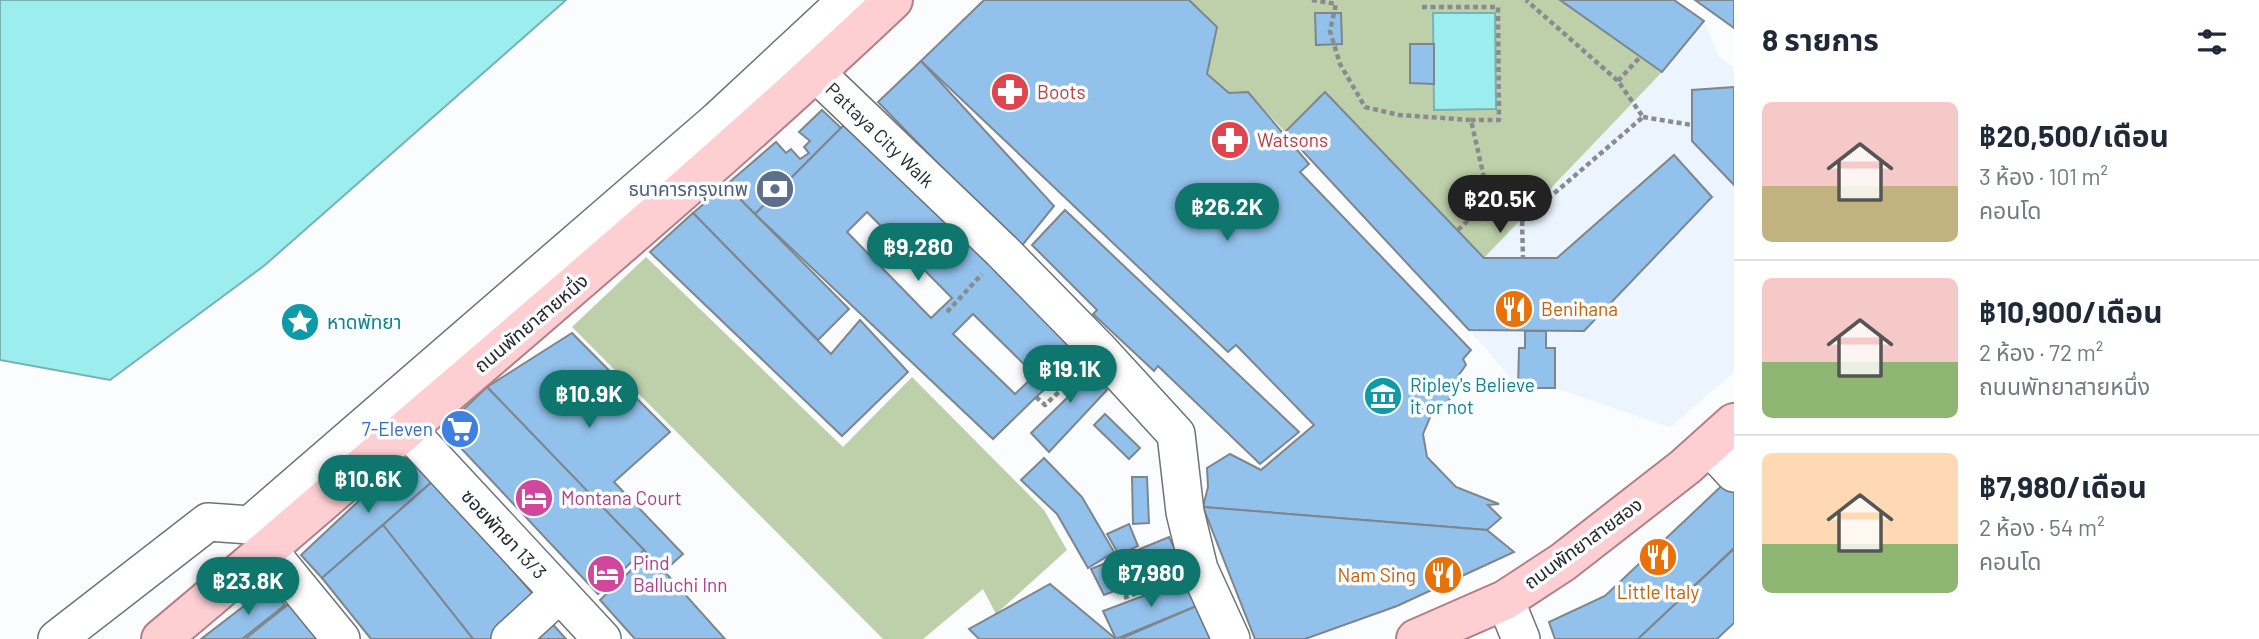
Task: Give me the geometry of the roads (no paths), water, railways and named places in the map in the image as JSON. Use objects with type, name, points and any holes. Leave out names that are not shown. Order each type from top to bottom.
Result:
[{"type":"main road","name":"ถนนพัทยาสายหนึ่ง","points":[[161,639],[268,551],[607,258],[816,73],[893,0]]},
{"type":"main road","name":"ถนนพัทยาสายสอง","points":[[1416,639],[1505,600],[1726,447]]},
{"type":"street","points":[[57,639],[208,522],[250,526],[718,120],[847,0]]},
{"type":"street","name":"Pattaya City Walk","points":[[816,73],[1002,251],[1100,351],[1176,434],[1185,512],[1199,569],[1231,639]]},
{"type":"street","name":"ซอยพัทยา 13/3","points":[[407,429],[602,639]]},
{"type":"street","points":[[268,551],[341,639]]},
{"type":"street","points":[[510,639],[559,594]]},
{"type":"street","points":[[1505,600],[1521,639]]},
{"type":"water","points":[[0,0],[566,0],[265,265],[110,380],[0,360]]},
{"type":"water","points":[[1433,13],[1495,13],[1496,109],[1434,110]]},
{"type":"place","name":"Boots","points":[[1010,92]]},
{"type":"place","name":"Watsons","points":[[1230,140]]},
{"type":"place","name":"ธนาคารกรุงเทพ","points":[[775,189]]},
{"type":"place","name":"Benihana","points":[[1514,309]]},
{"type":"place","name":"หาดพัทยา","points":[[300,322]]},
{"type":"place","name":"Ripley's Believe it or not","points":[[1383,396]]},
{"type":"place","name":"7-Eleven","points":[[460,429]]},
{"type":"place","name":"Montana Court","points":[[534,498]]},
{"type":"place","name":"Little Italy","points":[[1658,557]]},
{"type":"place","name":"Pind Balluchi Inn","points":[[606,574]]},
{"type":"place","name":"Nam Sing","points":[[1443,575]]}]
